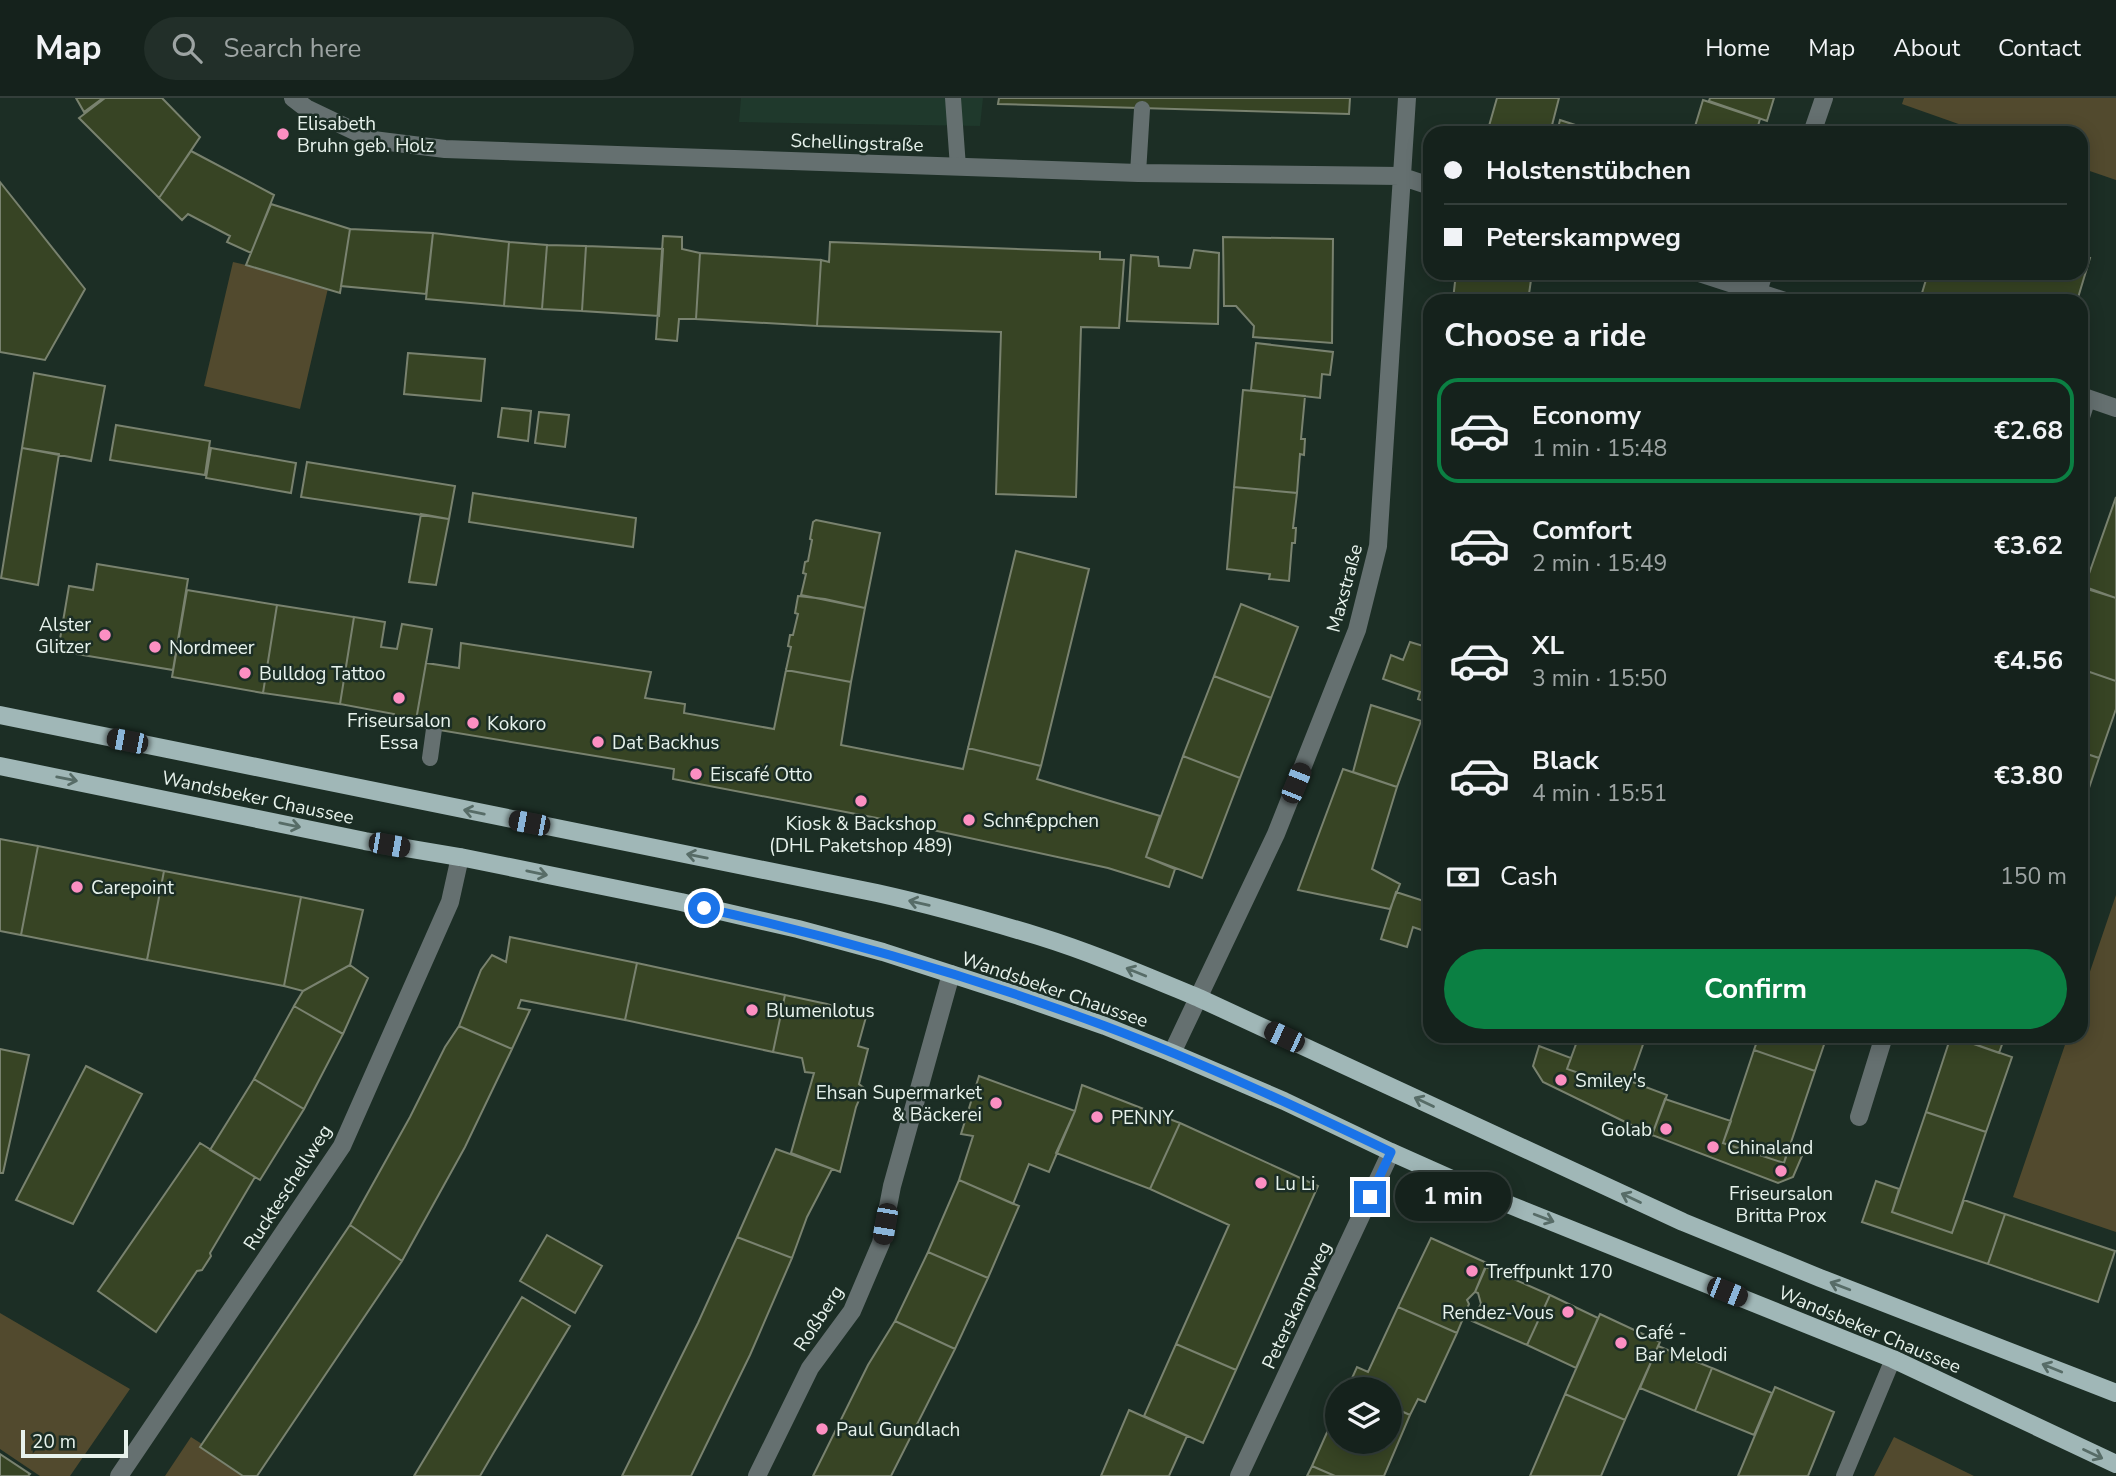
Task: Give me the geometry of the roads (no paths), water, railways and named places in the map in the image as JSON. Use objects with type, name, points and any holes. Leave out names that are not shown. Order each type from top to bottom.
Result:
[{"type":"main road","name":"Wandsbeker Chaussee","points":[[0,715],[923,903],[1040,937],[1126,967],[1199,998],[1683,1222],[2116,1393]]},
{"type":"main road","name":"Wandsbeker Chaussee","points":[[0,766],[681,902],[797,929],[951,974],[1105,1026],[1172,1053],[1284,1101],[1510,1205],[1893,1359],[2116,1464]]},
{"type":"street","name":"Schellingstraße","points":[[293,98],[306,108],[373,140],[445,149],[1138,173],[1401,176],[1423,184]]},
{"type":"street","name":"Maxstraße","points":[[1172,1053],[1276,834],[1357,630],[1378,546],[1407,98]]},
{"type":"street","points":[[1814,126],[1824,98]]},
{"type":"street","points":[[1716,280],[1749,294]]},
{"type":"street","points":[[2088,398],[2116,408]]},
{"type":"street","name":"Ruckteschellweg","points":[[119,1476],[342,1146],[450,902],[460,858]]},
{"type":"street","name":"Roßberg","points":[[757,1476],[810,1368],[852,1311],[881,1243],[892,1186],[951,974]]},
{"type":"street","points":[[1859,1116],[1882,1043]]},
{"type":"street","name":"Peterskampweg","points":[[1239,1476],[1391,1152]]},
{"type":"lane","points":[[953,98],[958,167]]},
{"type":"lane","points":[[1138,173],[1142,109]]},
{"type":"lane","points":[[430,758],[434,729]]},
{"type":"lane","points":[[1844,1476],[1893,1359]]},
{"type":"place","name":"Elisabeth Bruhn geb. Holz","points":[[283,134]]},
{"type":"place","name":"Alster Glitzer","points":[[105,635]]},
{"type":"place","name":"Nordmeer","points":[[155,647]]},
{"type":"place","name":"Bulldog Tattoo","points":[[245,673]]},
{"type":"place","name":"Friseursalon Essa","points":[[399,698]]},
{"type":"place","name":"Kokoro","points":[[473,723]]},
{"type":"place","name":"Dat Backhus","points":[[598,742]]},
{"type":"place","name":"Eiscafé Otto","points":[[696,774]]},
{"type":"place","name":"Kiosk & Backshop (DHL Paketshop 489)","points":[[861,801]]},
{"type":"place","name":"Schn€ppchen","points":[[969,820]]},
{"type":"place","name":"Carepoint","points":[[77,887]]},
{"type":"place","name":"Blumenlotus","points":[[752,1010]]},
{"type":"place","name":"Smiley's","points":[[1561,1080]]},
{"type":"place","name":"Ehsan Supermarket & Bäckerei","points":[[996,1103]]},
{"type":"place","name":"PENNY","points":[[1097,1117]]},
{"type":"place","name":"Golab","points":[[1666,1129]]},
{"type":"place","name":"Chinaland","points":[[1713,1147]]},
{"type":"place","name":"Friseursalon Britta Prox","points":[[1781,1171]]},
{"type":"place","name":"Lu Li","points":[[1261,1183]]},
{"type":"place","name":"Treffpunkt 170","points":[[1472,1271]]},
{"type":"place","name":"Rendez-Vous","points":[[1568,1312]]},
{"type":"place","name":"Café - Bar Melodi","points":[[1621,1343]]},
{"type":"place","name":"Paul Gundlach","points":[[822,1429]]}]
